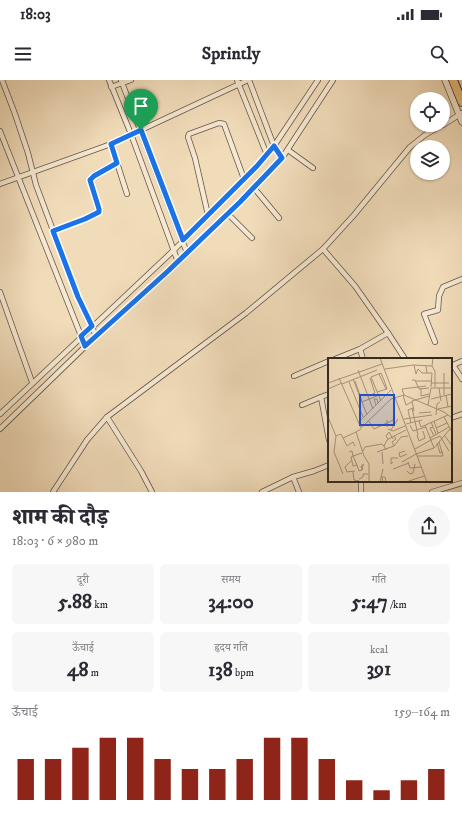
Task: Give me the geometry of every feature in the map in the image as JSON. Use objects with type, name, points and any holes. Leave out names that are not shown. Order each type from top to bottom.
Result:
[{"type":"highway","points":[[453,80],[462,102]]},
{"type":"street","points":[[2,80],[34,172],[36,185],[78,297],[96,336]]},
{"type":"street","points":[[109,80],[131,134],[178,262]]},
{"type":"street","points":[[111,87],[122,81],[131,80]]},
{"type":"street","points":[[0,184],[111,144],[238,82],[249,80],[274,146],[282,158]]},
{"type":"street","points":[[0,414],[32,382],[174,250],[267,155],[318,80]]},
{"type":"street","points":[[0,429],[85,346],[178,262],[254,188],[288,150],[333,80]]},
{"type":"street","points":[[445,80],[461,114],[462,122]]},
{"type":"street","points":[[122,81],[187,253]]},
{"type":"street","points":[[238,82],[267,155]]},
{"type":"street","points":[[450,121],[461,114]]},
{"type":"street","points":[[208,215],[195,158],[188,137],[189,134],[219,123],[224,124],[244,179]]},
{"type":"street","points":[[0,131],[85,346]]},
{"type":"street","points":[[53,492],[87,440],[107,417],[246,313],[323,249],[410,147],[430,132]]},
{"type":"street","points":[[111,144],[127,194]]},
{"type":"street","points":[[288,150],[313,168]]},
{"type":"street","points":[[53,231],[99,212],[90,180],[94,176],[117,163]]},
{"type":"street","points":[[254,188],[279,218]]},
{"type":"street","points":[[228,214],[252,238]]},
{"type":"street","points":[[323,249],[355,286],[404,358]]},
{"type":"street","points":[[435,342],[424,314],[438,310],[439,296],[443,287],[462,280]]},
{"type":"street","points":[[0,292],[32,382]]},
{"type":"street","points":[[337,358],[388,334]]},
{"type":"street","points":[[360,348],[363,358]]},
{"type":"street","points":[[294,376],[328,361]]},
{"type":"street","points":[[462,361],[452,365],[462,379]]},
{"type":"street","points":[[302,404],[328,394]]},
{"type":"street","points":[[321,397],[328,435]]},
{"type":"street","points":[[452,418],[462,414]]},
{"type":"street","points":[[107,417],[141,471],[152,492]]},
{"type":"street","points":[[262,492],[293,477],[328,465]]},
{"type":"street","points":[[293,477],[299,492]]},
{"type":"street","points":[[432,492],[462,483]]},
{"type":"route","points":[[141,130],[183,240],[257,166],[274,146],[282,158],[240,202],[167,272],[85,346],[81,336],[92,326],[78,297],[53,231],[99,212],[90,184],[91,178],[117,163],[111,144],[141,130]]}]
